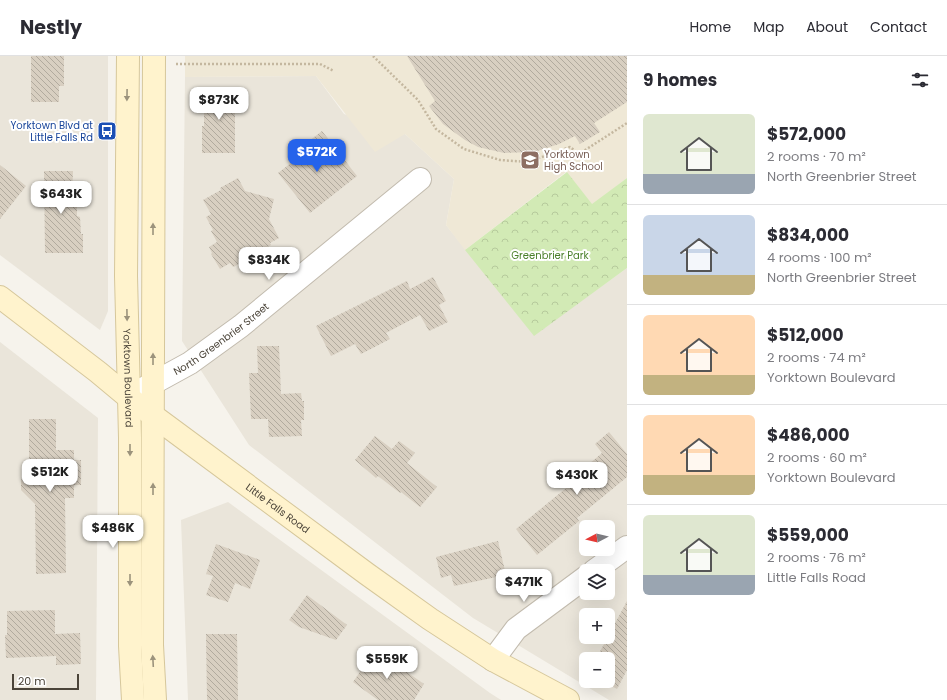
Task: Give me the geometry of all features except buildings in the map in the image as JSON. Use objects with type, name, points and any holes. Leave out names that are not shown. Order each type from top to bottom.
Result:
[{"type":"street","name":"Yorktown Boulevard","points":[[128,56],[126,276],[130,438],[130,646],[133,700]]},
{"type":"street","points":[[155,700],[152,645],[153,383],[163,60]]},
{"type":"street","name":"North Greenbrier Street","points":[[128,397],[190,363],[241,326],[420,179]]},
{"type":"street","name":"Little Falls Road","points":[[0,297],[98,372],[128,397],[430,619],[493,660],[568,700]]},
{"type":"street","points":[[604,564],[627,547]]},
{"type":"street","points":[[493,660],[516,629],[579,582]]},
{"type":"path","points":[[373,56],[418,100],[436,129],[464,149],[500,160],[528,162],[570,148],[579,154],[627,123]]},
{"type":"path","points":[[163,60],[320,64],[334,71]]},
{"type":"shaded area","points":[[0,56],[108,56],[108,311],[100,330],[0,255]]},
{"type":"shaded area","name":"Yorktown High School","points":[[185,56],[627,56],[627,178],[592,205],[566,172],[465,250],[446,225],[454,179],[405,134],[375,152],[316,76],[185,77]]},
{"type":"shaded area","points":[[316,76],[344,114],[405,134],[454,179],[446,225],[534,335],[627,268],[627,700],[609,700],[589,688],[615,688],[615,652],[579,652],[579,682],[473,618],[249,445],[182,341],[185,77]]},
{"type":"shaded area","points":[[0,342],[98,418],[96,700],[0,700]]},
{"type":"shaded area","points":[[228,502],[501,700],[188,700],[181,520]]},
{"type":"green space","name":"Greenbrier Park","points":[[567,172],[592,204],[627,178],[627,268],[534,336],[465,250]]},
{"type":"place","name":"Yorktown Blvd at Little Falls Rd","points":[[107,131]]},
{"type":"place","name":"Yorktown High School","points":[[530,160]]}]
